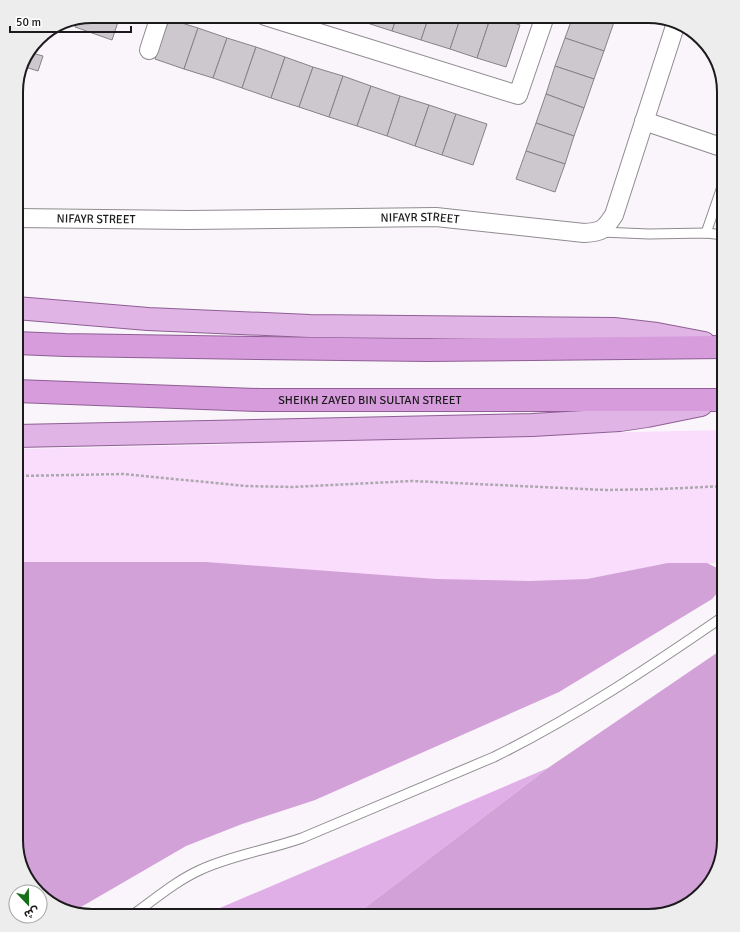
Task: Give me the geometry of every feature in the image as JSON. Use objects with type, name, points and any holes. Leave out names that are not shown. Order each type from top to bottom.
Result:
[{"type":"highway","points":[[23,343],[411,350],[717,347]]},
{"type":"highway","name":"SHEIKH ZAYED BIN SULTAN STREET","points":[[23,391],[259,400],[717,400]]},
{"type":"main road","points":[[23,309],[148,319],[310,326],[614,329],[664,335],[717,346]]},
{"type":"main road","points":[[23,436],[582,423],[647,416],[717,401]]},
{"type":"street","points":[[149,50],[158,23]]},
{"type":"street","points":[[287,23],[518,95],[543,23]]},
{"type":"street","points":[[598,232],[608,225],[614,215],[674,29]]},
{"type":"street","points":[[644,121],[717,146]]},
{"type":"street","name":"NIFAYR STREET","points":[[23,218],[189,220],[436,217],[584,233],[598,232]]},
{"type":"lane","points":[[706,233],[717,210]]},
{"type":"lane","points":[[598,232],[717,234]]},
{"type":"lane","points":[[141,909],[172,886],[199,870],[237,856],[278,847],[302,838],[494,757],[578,711],[686,643],[717,621]]},
{"type":"path","points":[[23,476],[123,474],[246,486],[292,487],[412,481],[606,490],[717,486]]},
{"type":"shaded area","points":[[717,430],[717,563],[708,564],[717,568],[717,593],[712,599],[559,692],[315,800],[242,824],[186,846],[80,908],[74,907],[58,900],[48,893],[48,884],[39,884],[30,870],[24,853],[23,449],[211,445],[406,437]]},
{"type":"shaded area","points":[[23,562],[206,562],[437,579],[530,581],[587,579],[668,563],[707,563],[717,568],[717,593],[712,599],[559,692],[315,800],[242,824],[186,846],[80,908],[74,907],[58,900],[48,893],[48,884],[39,884],[30,870],[27,862],[24,853],[23,840]]},
{"type":"shaded area","points":[[717,653],[717,840],[715,858],[703,882],[697,889],[686,897],[678,902],[661,908],[648,909],[363,909],[548,768]]},
{"type":"shaded area","points":[[548,768],[363,909],[217,909]]},
{"type":"building","points":[[118,23],[112,40],[75,27],[79,24]]},
{"type":"building","points":[[168,23],[182,23],[198,28],[184,69],[155,59]]},
{"type":"building","points":[[367,23],[395,23],[392,31]]},
{"type":"building","points":[[395,23],[427,23],[421,40],[392,31]]},
{"type":"building","points":[[427,23],[459,23],[450,49],[421,40]]},
{"type":"building","points":[[459,23],[489,23],[477,58],[450,49]]},
{"type":"building","points":[[489,23],[514,23],[520,25],[506,67],[477,58]]},
{"type":"building","points":[[570,23],[614,23],[604,51],[565,38]]},
{"type":"building","points":[[198,28],[227,38],[213,78],[184,69]]},
{"type":"building","points":[[227,38],[256,47],[242,88],[213,78]]},
{"type":"building","points":[[565,38],[604,51],[594,79],[555,66]]},
{"type":"building","points":[[256,47],[285,57],[271,98],[242,88]]},
{"type":"building","points":[[35,54],[43,56],[38,71],[27,68]]},
{"type":"building","points":[[285,57],[313,67],[299,107],[271,98]]},
{"type":"building","points":[[555,66],[594,79],[584,108],[546,94]]},
{"type":"building","points":[[313,67],[343,76],[329,117],[299,107]]},
{"type":"building","points":[[343,76],[371,86],[357,126],[329,117]]},
{"type":"building","points":[[371,86],[400,96],[387,136],[357,126]]},
{"type":"building","points":[[546,94],[584,108],[574,136],[536,123]]},
{"type":"building","points":[[400,96],[429,105],[415,146],[387,136]]},
{"type":"building","points":[[429,105],[456,114],[442,155],[415,146]]},
{"type":"building","points":[[456,114],[487,124],[473,165],[442,155]]},
{"type":"building","points":[[536,123],[574,136],[565,164],[526,151]]},
{"type":"building","points":[[526,151],[565,164],[555,192],[516,179]]}]
